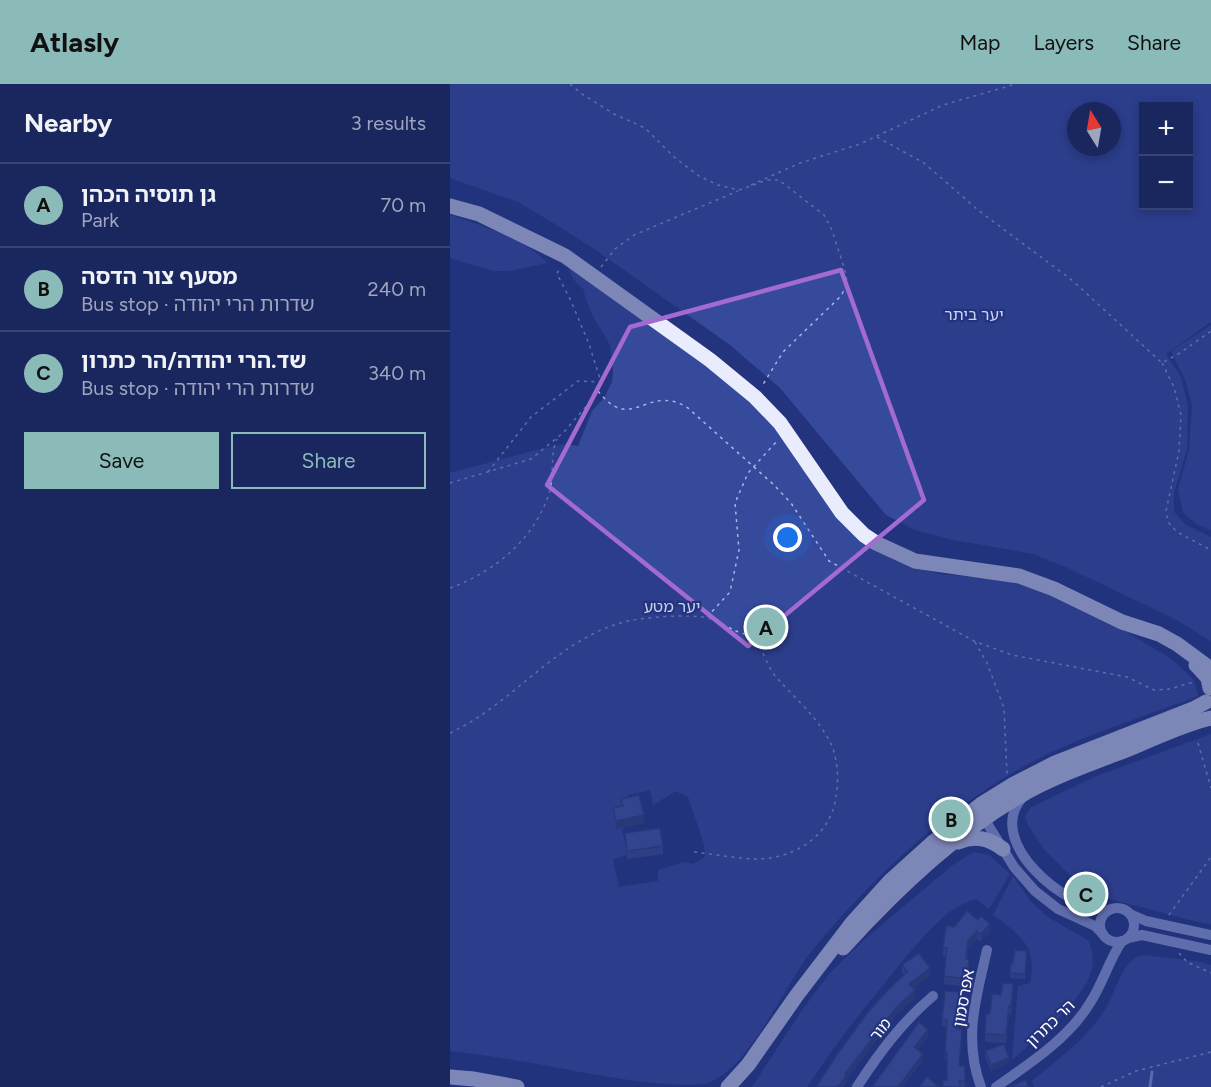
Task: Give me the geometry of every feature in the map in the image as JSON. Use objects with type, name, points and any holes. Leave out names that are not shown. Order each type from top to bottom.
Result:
[{"type":"main road","points":[[450,206],[479,214],[565,256],[710,360],[756,397],[785,431],[842,513],[864,535],[882,547],[915,561],[1019,576],[1054,589],[1122,622],[1159,634],[1188,650],[1210,690],[1193,709],[1055,763],[1007,787],[932,843],[870,902],[823,959],[758,1052],[728,1087]]},
{"type":"main road","points":[[734,1087],[763,1053],[829,963],[894,896],[983,820],[1030,791],[1114,754],[1211,718]]},
{"type":"main road","points":[[950,846],[965,839],[980,838],[1003,849]]},
{"type":"main road","points":[[450,1077],[517,1087]]},
{"type":"street","points":[[1030,791],[1018,802],[1013,815],[1014,837],[1020,849],[1045,881],[1066,897],[1091,908],[1120,909],[1139,919],[1211,935]]},
{"type":"street","points":[[983,803],[981,814],[983,820],[1025,881],[1058,909],[1095,926],[1105,936],[1117,942],[1142,935],[1211,950]]},
{"type":"street","points":[[1105,936],[1100,923],[1109,910]]},
{"type":"street","points":[[1125,939],[1133,931],[1134,925],[1130,914]]},
{"type":"street","name":"הר כתרון","points":[[1105,936],[1110,956],[1108,966]]},
{"type":"street","name":"הר כתרון","points":[[996,1087],[1032,1061],[1074,1024],[1090,1004],[1108,966],[1125,939]]},
{"type":"street","name":"אפרסמון","points":[[981,1087],[974,1062],[971,1033],[987,950]]},
{"type":"street","name":"מור","points":[[857,1087],[888,1042],[911,1015],[933,996]]},
{"type":"path","points":[[570,84],[614,114],[645,128],[674,157],[699,176],[718,185],[739,190],[767,180],[779,180],[824,215],[832,230],[846,274],[846,284],[841,296],[783,352],[756,397]]},
{"type":"path","points":[[595,276],[615,249],[634,235],[800,163],[860,144],[943,105],[1016,84]]},
{"type":"path","points":[[876,136],[924,163],[978,210],[1072,281],[1162,363],[1174,387],[1181,416],[1179,451],[1166,511],[1168,522],[1177,532],[1211,550]]},
{"type":"path","points":[[450,588],[492,568],[511,553],[523,538],[541,511],[549,492],[553,476],[556,440],[598,391],[600,382],[584,333],[557,274],[565,256]]},
{"type":"path","points":[[1162,363],[1211,331]]},
{"type":"path","points":[[488,472],[531,417],[578,381],[600,382]]},
{"type":"path","points":[[598,391],[607,402],[616,408],[629,410],[664,399],[676,401],[688,408],[753,468],[773,483],[791,503],[829,561],[974,641],[1012,655],[1127,677],[1154,690],[1170,689],[1190,682],[1204,684],[1210,690]]},
{"type":"path","points":[[707,617],[730,592],[739,550],[735,503],[748,473],[785,431]]},
{"type":"path","points":[[450,483],[531,459],[563,433]]},
{"type":"path","points":[[450,733],[486,712],[545,665],[604,629],[637,619],[707,617],[753,639],[773,673],[816,721],[829,740],[835,756],[838,788],[834,811],[826,826],[808,843],[772,858],[753,859],[694,852]]},
{"type":"path","points":[[974,641],[987,663],[1004,708],[1007,787]]},
{"type":"path","points":[[1198,743],[1211,788]]},
{"type":"path","points":[[1162,925],[1211,857]]},
{"type":"path","points":[[1171,942],[1187,963],[1211,973]]},
{"type":"path","points":[[1101,1087],[1136,1071],[1211,1052]]},
{"type":"highlighted area","points":[[841,270],[924,500],[748,646],[547,485],[630,327]]},
{"type":"green space","name":"יער ביתר","points":[[450,84],[1211,84],[1211,322],[1166,354],[1181,377],[1188,406],[1187,449],[1174,493],[1174,512],[1186,525],[1211,537],[1211,641],[1177,620],[1068,568],[1033,554],[948,539],[915,530],[886,515],[780,388],[730,345],[590,246],[518,202],[450,178]]},
{"type":"green space","points":[[450,215],[515,240],[538,254],[547,263],[510,271],[493,271],[450,258]]},
{"type":"green space","name":"יער מטע","points":[[566,262],[644,318],[760,407],[817,489],[905,564],[939,574],[1000,579],[1051,594],[1118,627],[1170,658],[1194,680],[1198,696],[1054,751],[986,789],[954,812],[894,863],[839,919],[803,963],[765,1025],[737,1063],[721,1076],[705,1084],[642,1082],[450,1051],[450,473],[565,444],[578,446],[592,411],[604,398],[612,382],[613,372],[610,345],[593,316],[584,290],[573,279]],"holes":[[[650,790],[653,805],[676,791],[688,797],[704,844],[705,857],[693,864],[685,862],[658,870],[658,881],[619,887],[613,860],[634,852],[626,847],[622,830],[632,819],[628,795]]]},
{"type":"green space","points":[[1211,325],[1211,530],[1198,525],[1183,513],[1178,489],[1189,450],[1192,406],[1186,382],[1171,351]]},
{"type":"green space","points":[[1211,734],[1211,924],[1087,893],[1043,848],[1028,825],[1025,816],[1030,808],[1094,777]]},
{"type":"green space","points":[[974,852],[989,855],[1010,874],[989,909],[976,899],[972,900],[953,909],[931,929],[856,1019],[807,1087],[752,1087],[802,1010],[830,973],[866,938],[953,865]]},
{"type":"green space","points":[[1013,876],[1031,902],[1048,917],[1089,941],[1093,962],[1087,981],[1070,1006],[1012,1060],[1018,986],[1030,983],[1031,960],[1029,951],[1019,935],[993,915]]},
{"type":"green space","points":[[1143,955],[1211,965],[1211,1087],[1034,1087],[1032,1081],[1090,1030],[1109,1003],[1124,970],[1129,963]]},
{"type":"building","points":[[639,795],[644,815],[616,821],[613,808],[623,806],[621,799]]},
{"type":"building","points":[[660,828],[663,846],[627,851],[625,833]]},
{"type":"building","points":[[967,911],[978,920],[981,916],[990,924],[981,934],[977,931],[968,941],[967,979],[944,976],[947,948],[943,948],[946,926],[954,927]]},
{"type":"building","points":[[1015,950],[1027,951],[1025,974],[1010,973]]},
{"type":"building","points":[[919,953],[930,968],[909,984],[915,990],[895,1009],[845,1074],[847,1075],[838,1087],[816,1087],[868,1012],[907,972],[902,965]]},
{"type":"building","points":[[1003,983],[1013,984],[1006,1035],[985,1034],[986,1014],[990,1014],[992,994],[1001,995]]},
{"type":"building","points":[[945,991],[961,992],[957,1029],[962,1029],[959,1066],[965,1066],[965,1081],[959,1081],[960,1087],[943,1087],[943,1080],[947,1080],[947,1053],[945,1053],[947,1020],[942,1019]]},
{"type":"building","points":[[919,1022],[928,1030],[914,1047],[923,1054],[898,1087],[872,1087]]},
{"type":"building","points":[[1004,1044],[1009,1058],[991,1065],[985,1051]]},
{"type":"building","points":[[927,1077],[939,1087],[919,1087]]},
{"type":"building","points":[[1025,1080],[1029,1087],[1011,1087]]},
{"type":"waterway","points":[[1150,1087],[1152,1072]]},
{"type":"place","name":"גן תוסיה הכהן","points":[[766,627]]},
{"type":"place","name":"מסעף צור הדסה","points":[[951,819]]},
{"type":"place","name":"שד.הרי יהודה/הר כתרון","points":[[1086,894]]}]
